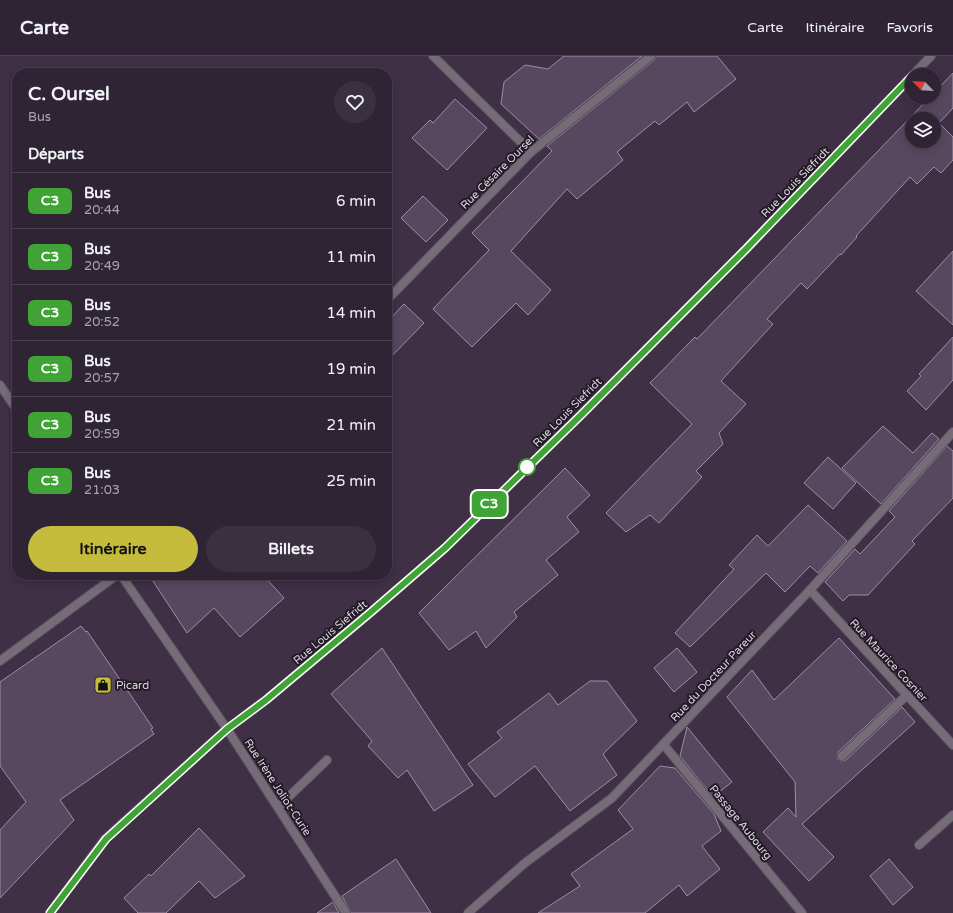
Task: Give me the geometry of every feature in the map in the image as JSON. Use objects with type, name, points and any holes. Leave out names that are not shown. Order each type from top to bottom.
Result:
[{"type":"street","points":[[433,56],[531,152]]},
{"type":"street","name":"Rue Césaire Oursel","points":[[392,295],[531,152],[651,56]]},
{"type":"street","name":"Rue Louis Siefridt","points":[[919,68],[931,56]]},
{"type":"street","name":"Rue Louis Siefridt","points":[[50,913],[106,839],[227,729],[266,700],[445,548],[581,415],[747,248],[905,82]]},
{"type":"street","points":[[0,385],[12,403]]},
{"type":"street","name":"Rue du Docteur Pareur","points":[[468,913],[525,863],[612,798],[810,590],[953,432]]},
{"type":"street","points":[[0,661],[110,580]]},
{"type":"street","name":"Rue Irène Joliot-Curie","points":[[124,580],[227,729],[346,913]]},
{"type":"street","name":"Rue Maurice Cosnier","points":[[810,590],[953,744]]},
{"type":"street","points":[[842,756],[907,695]]},
{"type":"street","name":"Passage Aubourg","points":[[664,745],[802,913]]},
{"type":"street","points":[[278,807],[327,760]]},
{"type":"street","points":[[919,845],[953,816]]},
{"type":"building","points":[[564,56],[642,56],[539,139],[501,104],[504,82],[525,65],[548,69]]},
{"type":"building","points":[[656,56],[717,56],[736,79],[694,112],[687,102],[659,125],[655,121],[617,152],[623,160],[577,199],[567,189],[511,251],[551,290],[528,315],[516,303],[472,347],[433,309],[489,250],[472,233],[552,151],[547,146],[654,60]]},
{"type":"building","points":[[953,73],[953,108],[941,121],[941,112],[916,112],[923,104],[941,104],[941,86]]},
{"type":"building","points":[[455,99],[487,128],[447,170],[412,138],[430,120],[433,123]]},
{"type":"building","points":[[905,123],[905,148],[941,148],[941,125],[953,137],[953,160],[941,173],[934,167],[917,184],[910,177],[856,236],[857,237],[841,255],[840,254],[807,289],[801,283],[767,319],[773,324],[721,381],[746,404],[719,433],[723,444],[696,471],[702,477],[659,523],[650,515],[626,532],[606,513],[692,424],[650,383],[695,337],[697,339]]},
{"type":"building","points":[[423,196],[448,220],[426,242],[401,218]]},
{"type":"building","points":[[953,251],[953,325],[916,291]]},
{"type":"building","points":[[404,304],[424,323],[392,356],[392,317]]},
{"type":"building","points":[[953,337],[953,380],[926,410],[907,391],[921,376],[919,374]]},
{"type":"building","points":[[883,426],[913,453],[932,433],[939,439],[881,504],[842,468]]},
{"type":"building","points":[[947,446],[953,451],[953,498],[912,541],[915,544],[868,595],[849,595],[843,601],[825,582],[855,549],[860,554],[895,517],[889,511]]},
{"type":"building","points":[[828,457],[856,483],[833,509],[804,483]]},
{"type":"building","points":[[565,468],[590,495],[567,517],[579,532],[546,560],[558,575],[514,612],[517,617],[486,648],[476,631],[449,650],[419,613]]},
{"type":"building","points":[[808,505],[847,541],[818,573],[810,566],[785,592],[766,573],[690,647],[675,633],[734,569],[729,565],[757,535],[768,546]]},
{"type":"building","points":[[152,580],[268,580],[284,598],[240,637],[214,608],[187,633]]},
{"type":"building","points":[[81,626],[86,632],[87,631],[153,728],[151,729],[154,734],[60,800],[74,820],[0,898],[0,830],[26,802],[0,766],[0,682]]},
{"type":"building","points":[[839,638],[895,699],[838,752],[838,759],[841,761],[846,760],[902,707],[915,722],[802,824],[834,857],[809,881],[763,832],[788,808],[796,817],[795,782],[727,697],[752,670],[774,700]]},
{"type":"building","points":[[382,648],[473,785],[434,811],[407,770],[398,778],[368,746],[372,741],[331,694]]},
{"type":"building","points":[[677,648],[697,672],[674,692],[654,668]]},
{"type":"building","points":[[590,681],[607,681],[637,721],[603,754],[617,775],[570,811],[535,766],[495,797],[468,764],[502,738],[497,732],[549,693],[558,705]]},
{"type":"building","points":[[687,727],[732,782],[713,797],[680,756]]},
{"type":"building","points":[[660,766],[675,768],[714,814],[721,831],[702,846],[720,869],[687,896],[679,885],[645,913],[538,913],[580,886],[571,874],[633,829],[618,810]]},
{"type":"building","points":[[199,828],[245,876],[215,898],[199,881],[166,913],[138,913],[124,898],[149,874],[151,876]]},
{"type":"building","points":[[396,859],[431,913],[351,913],[342,896]]},
{"type":"building","points":[[889,859],[913,887],[893,905],[870,876]]},
{"type":"building","points":[[333,902],[339,913],[317,913]]},
{"type":"bus line","name":"C3","points":[[50,913],[70,884],[106,839],[227,729],[266,700],[445,548],[581,415],[747,248],[905,83]]},
{"type":"place","name":"Picard","points":[[103,685]]}]
